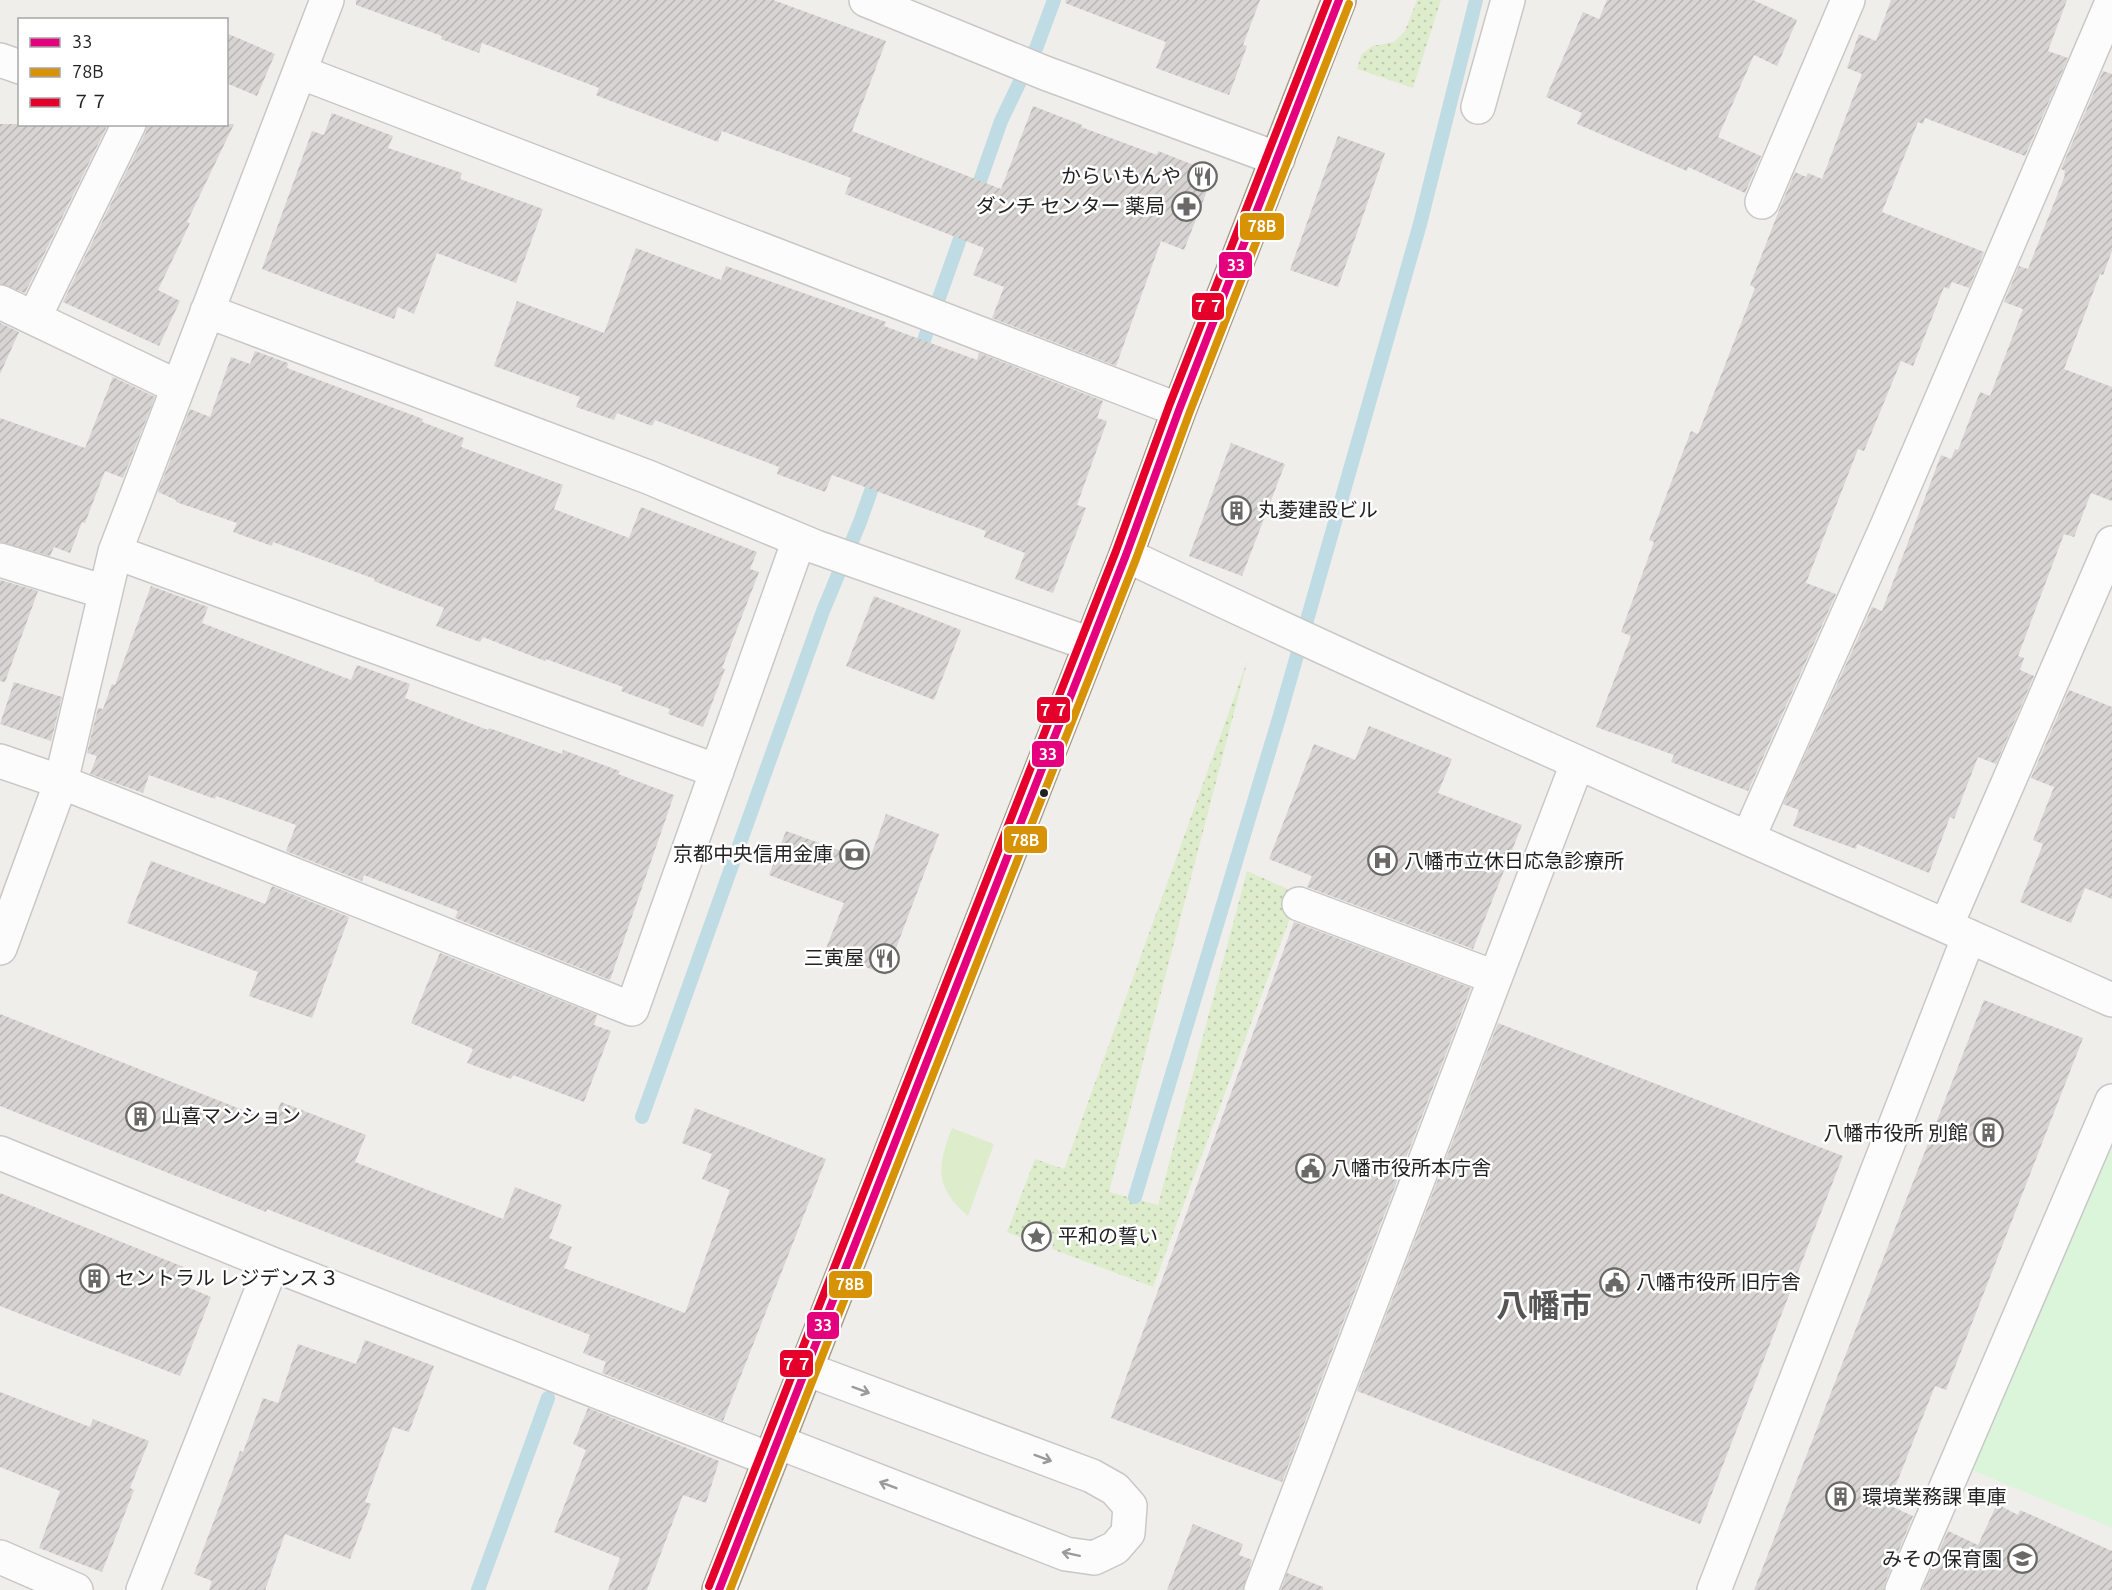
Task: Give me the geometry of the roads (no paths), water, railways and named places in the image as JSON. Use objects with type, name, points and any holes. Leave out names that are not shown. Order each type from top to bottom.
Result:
[{"type":"main road","points":[[719,1590],[1126,555],[1179,410],[1339,0]]},
{"type":"street","points":[[0,948],[61,782],[115,552],[327,0]]},
{"type":"street","points":[[866,0],[1045,73],[1278,159]]},
{"type":"street","points":[[1478,107],[1508,0]]},
{"type":"street","points":[[1762,202],[1848,0]]},
{"type":"street","points":[[1748,838],[1892,516],[2112,2]]},
{"type":"street","points":[[0,60],[18,66]]},
{"type":"street","points":[[300,72],[1179,410]]},
{"type":"street","points":[[34,318],[128,126]]},
{"type":"street","points":[[0,302],[178,387]]},
{"type":"street","points":[[207,311],[648,477],[807,543],[1090,644]]},
{"type":"street","points":[[0,762],[61,782],[632,1009],[717,771],[807,543]]},
{"type":"street","points":[[1714,1590],[1957,931],[2112,543]]},
{"type":"street","points":[[115,552],[717,771]]},
{"type":"street","points":[[1126,555],[1253,616],[1577,764],[2112,1000]]},
{"type":"street","points":[[0,561],[105,592]]},
{"type":"street","points":[[1261,1590],[1577,764]]},
{"type":"street","points":[[1299,904],[1494,977]]},
{"type":"street","points":[[1902,1590],[2112,1101]]},
{"type":"street","points":[[0,1154],[272,1264],[774,1451],[1066,1554],[1095,1558],[1115,1548],[1128,1533],[1130,1506],[1115,1489],[1092,1476],[806,1370]]},
{"type":"street","points":[[143,1590],[272,1264]]},
{"type":"street","points":[[0,1557],[76,1590]]},
{"type":"waterway","points":[[974,198],[1001,121],[1037,46],[1054,0]]},
{"type":"waterway","points":[[1135,1197],[1280,715],[1420,224],[1476,0]]},
{"type":"waterway","points":[[918,357],[966,222]]},
{"type":"waterway","points":[[642,1117],[823,611],[877,474]]},
{"type":"waterway","points":[[478,1590],[548,1398]]},
{"type":"place","name":"からいもんや","points":[[1202,176]]},
{"type":"place","name":"ダンチ センター 薬局","points":[[1186,206]]},
{"type":"place","name":"丸菱建設ビル","points":[[1237,510]]},
{"type":"place","name":"京都中央信用金庫","points":[[854,854]]},
{"type":"place","name":"八幡市立休日応急診療所","points":[[1383,861]]},
{"type":"place","name":"三寅屋","points":[[885,958]]},
{"type":"place","name":"山喜マンション","points":[[140,1116]]},
{"type":"place","name":"八幡市役所 別館","points":[[1989,1133]]},
{"type":"place","name":"八幡市役所本庁舎","points":[[1310,1168]]},
{"type":"place","name":"平和の誓い","points":[[1037,1236]]},
{"type":"place","name":"セントラル レジデンス３","points":[[94,1278]]},
{"type":"place","name":"八幡市役所 旧庁舎","points":[[1615,1282]]},
{"type":"place","name":"環境業務課 車庫","points":[[1841,1497]]},
{"type":"place","name":"みその保育園","points":[[2023,1559]]},
{"type":"district","name":"八幡市","points":[[1544,1306]]}]
